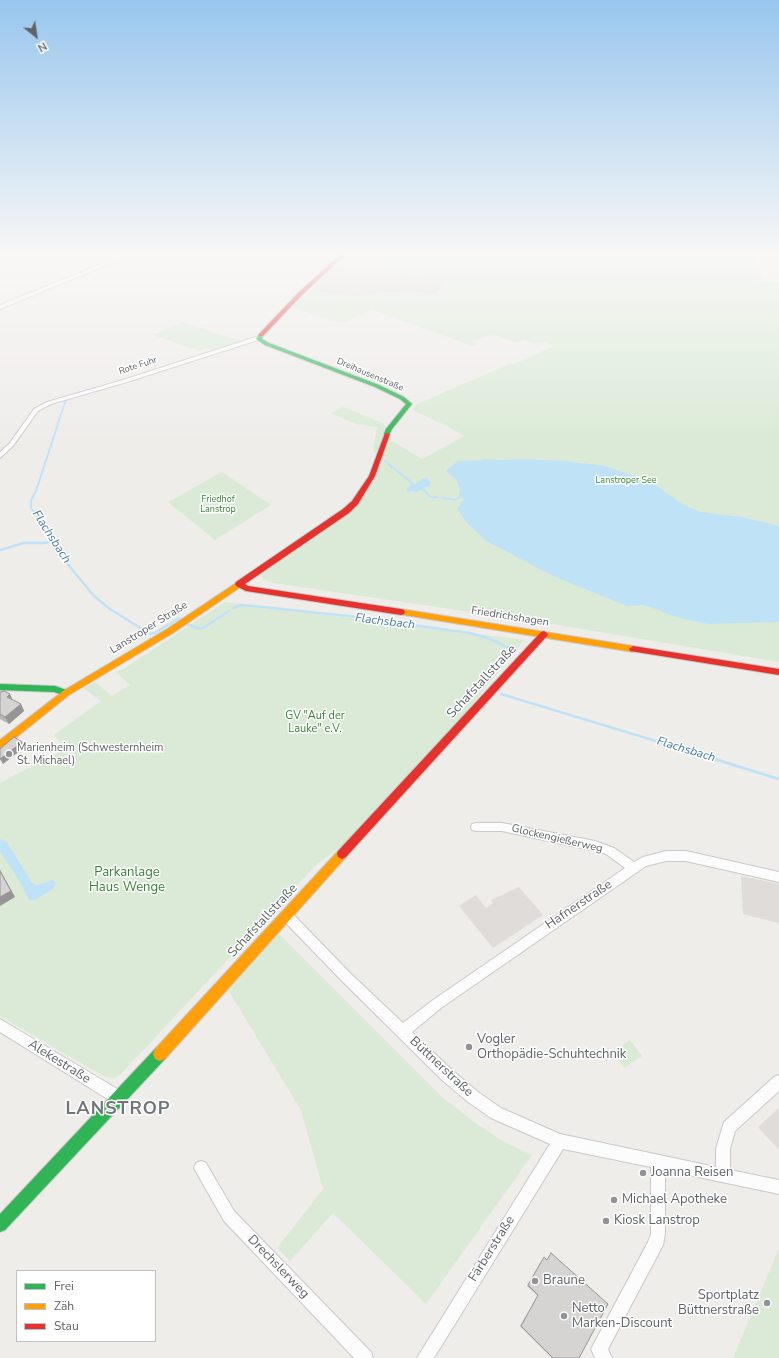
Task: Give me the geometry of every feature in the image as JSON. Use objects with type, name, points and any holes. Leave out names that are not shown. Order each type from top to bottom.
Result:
[{"type":"main road","name":"Rote Fuhr","points":[[259,338],[277,318]]},
{"type":"main road","name":"Dreihausenstraße","points":[[259,338],[260,341],[267,344],[377,386],[402,398],[409,404],[389,429],[372,476],[355,502],[346,511],[313,534]]},
{"type":"main road","name":"Lanstroper Straße","points":[[0,745],[66,693],[164,635],[313,534]]},
{"type":"main road","name":"Friedrichshagen","points":[[239,584],[246,588],[779,672]]},
{"type":"main road","name":"Schafstallstraße","points":[[0,1225],[544,634]]},
{"type":"main road","points":[[0,687],[55,689],[66,693]]},
{"type":"street","name":"Rote Fuhr","points":[[0,456],[11,445],[36,410],[49,403],[125,381],[259,338]]},
{"type":"street","name":"Glockengießerweg","points":[[476,827],[502,827],[595,846],[610,851],[633,868]]},
{"type":"street","name":"Hafnerstraße","points":[[403,1032],[437,1004],[643,862],[666,856],[686,856],[779,877]]},
{"type":"street","name":"Büttnerstraße","points":[[286,915],[346,977],[447,1075],[473,1097],[496,1113],[560,1141],[723,1176],[779,1186]]},
{"type":"street","name":"Alekestraße","points":[[0,1025],[118,1098]]},
{"type":"street","points":[[723,1176],[723,1148],[729,1127],[779,1082]]},
{"type":"street","name":"Färberstraße","points":[[425,1358],[560,1141]]},
{"type":"street","points":[[604,1358],[599,1349],[655,1245],[658,1234],[658,1161]]},
{"type":"street","name":"Drechslerweg","points":[[201,1168],[229,1216],[365,1358]]},
{"type":"shaded area","points":[[741,876],[779,884],[779,923],[743,914]]},
{"type":"shaded area","points":[[519,887],[543,915],[493,948],[459,906],[476,895],[486,908],[493,903],[491,900]]},
{"type":"shaded area","points":[[779,1108],[779,1150],[758,1127]]},
{"type":"green space","name":"Lanstroper See","points":[[326,318],[353,318],[342,323]]},
{"type":"green space","name":"Lanstroper See","points":[[395,318],[779,318],[779,662],[546,623],[273,583],[263,579],[261,574],[352,512],[361,500],[377,470],[389,439],[422,459],[464,436],[451,428],[412,410],[417,404],[554,346],[543,342],[534,343],[523,340],[517,343],[493,335],[472,341],[477,344],[472,346]]},
{"type":"green space","points":[[182,322],[241,341],[213,350],[204,349],[199,351],[152,335]]},
{"type":"green space","points":[[343,407],[383,423],[387,428],[377,454],[373,451],[377,427],[356,424],[330,413]]},
{"type":"green space","name":"Friedhof Lanstrop","points":[[222,472],[271,505],[215,540],[168,502]]},
{"type":"green space","points":[[225,602],[524,640],[424,764],[360,833],[317,864],[121,1074],[114,1078],[105,1077],[0,1016],[0,783],[65,749],[54,735],[101,701],[83,688],[95,682],[112,696],[130,685],[116,672]]},
{"type":"green space","points":[[273,928],[442,1097],[477,1124],[501,1140],[532,1155],[426,1304],[333,1213],[290,1261],[277,1248],[323,1189],[301,1110],[225,985]]},
{"type":"green space","points":[[630,1040],[642,1056],[624,1068],[612,1053]]},
{"type":"green space","name":"Sportplatz Büttnerstraße","points":[[779,1248],[779,1358],[733,1358]]},
{"type":"water","name":"Lanstroper See","points":[[483,459],[565,461],[605,466],[651,482],[682,504],[700,512],[742,517],[779,526],[779,622],[708,624],[675,617],[643,605],[627,606],[553,576],[486,541],[467,523],[457,509],[464,499],[459,496],[460,489],[456,479],[446,471],[458,461],[478,461]]},
{"type":"water","points":[[426,477],[431,482],[430,486],[424,487],[424,489],[416,492],[409,490],[409,488]]},
{"type":"water","points":[[0,839],[7,842],[32,883],[37,885],[53,880],[56,883],[53,889],[35,900],[29,900],[20,882],[0,851]]},
{"type":"building","points":[[4,691],[10,694],[7,697],[21,704],[5,717],[0,714],[0,692]]},
{"type":"building","points":[[14,737],[22,742],[0,759],[0,749]]},
{"type":"building","points":[[0,871],[11,891],[0,897]]},
{"type":"building","name":"Netto Marken-Discount","points":[[551,1253],[608,1304],[579,1358],[553,1358],[521,1326],[538,1295],[528,1285],[544,1257],[547,1260]]},
{"type":"waterway","name":"Flachsbach","points":[[52,539],[31,508],[31,500],[36,491],[66,399]]},
{"type":"waterway","points":[[385,461],[413,484],[407,490],[410,491]]},
{"type":"waterway","points":[[423,489],[430,497],[437,497]]},
{"type":"waterway","points":[[442,498],[455,500],[460,497]]},
{"type":"waterway","points":[[0,550],[24,543],[52,541]]},
{"type":"waterway","name":"Flachsbach","points":[[52,541],[60,555],[94,596],[110,609],[150,634],[155,633],[179,618]]},
{"type":"waterway","name":"Flachsbach","points":[[233,608],[241,605],[263,607],[348,616],[470,633],[490,639],[507,647],[508,653],[495,668],[495,670]]},
{"type":"waterway","name":"Flachsbach","points":[[187,624],[198,628],[203,628],[229,611]]},
{"type":"waterway","name":"Flachsbach","points":[[501,694],[669,745]]},
{"type":"waterway","name":"Flachsbach","points":[[666,744],[779,779]]},
{"type":"traffic: fast","points":[[261,335],[259,339],[267,344],[377,386],[402,398],[409,404],[389,429],[387,434]]},
{"type":"traffic: fast","points":[[0,687],[55,689],[66,693]]},
{"type":"traffic: fast","points":[[0,1225],[160,1054]]},
{"type":"traffic: slow","points":[[0,745],[66,693],[170,631],[239,584]]},
{"type":"traffic: slow","points":[[401,612],[633,649]]},
{"type":"traffic: slow","points":[[160,1054],[342,854]]},
{"type":"traffic: jam","points":[[261,335],[277,318]]},
{"type":"traffic: jam","points":[[239,584],[346,511],[355,502],[372,476],[387,434]]},
{"type":"traffic: jam","points":[[239,584],[246,588],[401,612]]},
{"type":"traffic: jam","points":[[342,854],[544,634]]},
{"type":"traffic: jam","points":[[633,649],[779,672]]},
{"type":"place","name":"Marienheim (Schwesternheim St. Michael)","points":[[9,754]]},
{"type":"place","name":"Vogler Orthopädie-Schuhtechnik","points":[[469,1047]]},
{"type":"place","name":"Joanna Reisen","points":[[643,1173]]},
{"type":"place","name":"Michael Apotheke","points":[[614,1200]]},
{"type":"place","name":"Kiosk Lanstrop","points":[[606,1221]]},
{"type":"place","name":"Braune","points":[[535,1281]]},
{"type":"place","name":"Sportplatz Büttnerstraße","points":[[767,1303]]},
{"type":"place","name":"Netto Marken-Discount","points":[[564,1316]]},
{"type":"district","name":"LANSTROP","points":[[118,1110]]},
{"type":"park label","name":"GV \"Auf der Lauke\" e.V.","points":[[315,722]]},
{"type":"park label","name":"Parkanlage Haus Wenge","points":[[127,880]]}]
